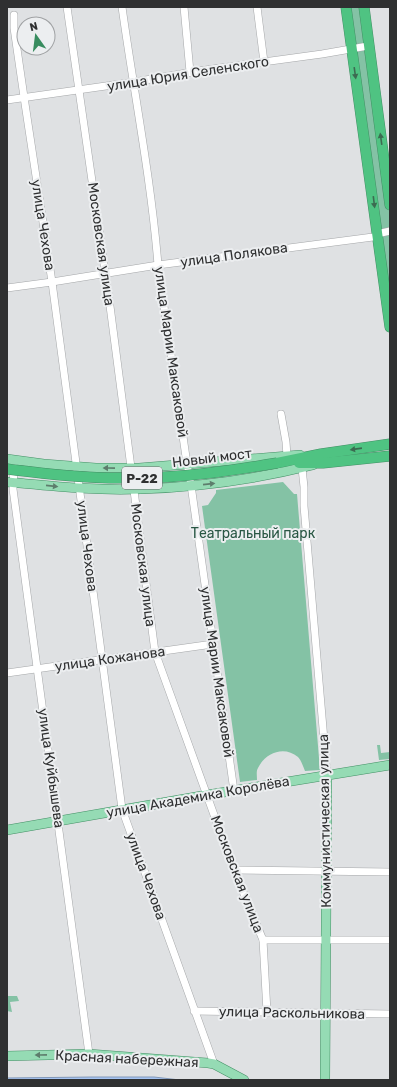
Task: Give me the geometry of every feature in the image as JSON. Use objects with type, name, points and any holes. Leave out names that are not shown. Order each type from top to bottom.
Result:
[{"type":"highway","points":[[346,7],[390,327]]},
{"type":"highway","points":[[364,7],[390,205]]},
{"type":"highway","points":[[322,458],[390,444]]},
{"type":"highway","points":[[322,458],[390,456]]},
{"type":"highway","name":"Новый мост","points":[[7,469],[63,476],[131,478],[200,474],[322,458]]},
{"type":"main road","points":[[11,460],[96,468],[131,468],[287,456],[322,458]]},
{"type":"main road","points":[[10,482],[79,488],[134,489],[191,485],[279,474],[302,468],[322,458]]},
{"type":"main road","name":"улица Академика Королёва","points":[[7,830],[207,795],[234,792],[327,775],[390,766]]},
{"type":"main road","name":"Коммунистическая улица","points":[[325,1080],[327,775]]},
{"type":"main road","name":"Красная набережная","points":[[7,1056],[89,1054],[214,1064],[244,1080]]},
{"type":"street","name":"Московская улица","points":[[67,7],[110,306],[155,652],[234,870],[263,940],[267,1012]]},
{"type":"street","name":"улица Марии Максаковой","points":[[122,7],[134,82],[156,238],[158,265],[191,485],[234,792]]},
{"type":"street","points":[[184,7],[190,72]]},
{"type":"street","points":[[257,7],[264,62]]},
{"type":"street","name":"улица Чехова","points":[[14,15],[14,28],[52,282],[122,810],[214,1064]]},
{"type":"street","name":"улица Юрия Селенского","points":[[7,100],[368,46]]},
{"type":"street","name":"улица Полякова","points":[[7,288],[158,265],[373,237],[377,234],[390,231]]},
{"type":"street","points":[[281,414],[287,456]]},
{"type":"street","name":"улица Куйбышева","points":[[11,460],[10,482],[89,1054]]},
{"type":"street","name":"Коммунистическая улица","points":[[302,468],[327,775]]},
{"type":"street","name":"улица Кожанова","points":[[7,673],[102,661],[213,644]]},
{"type":"street","points":[[234,870],[390,872]]},
{"type":"street","points":[[263,940],[390,940]]},
{"type":"street","name":"улица Раскольникова","points":[[194,1012],[390,1014]]},
{"type":"green space","points":[[346,7],[363,7],[390,205],[390,327]]},
{"type":"green space","name":"Театральный парк","points":[[283,482],[294,494],[297,494],[320,770],[305,771],[298,757],[293,753],[281,751],[275,752],[265,758],[258,768],[257,780],[240,782],[202,506],[208,505],[216,493],[216,490]]},
{"type":"green space","points":[[377,745],[380,745],[381,753],[390,752],[390,759],[379,760]]},
{"type":"green space","points":[[7,996],[17,996],[19,1001],[10,1002],[12,1012],[7,1011]]},
{"type":"water","points":[[154,1077],[180,1080],[7,1080],[7,1078]]}]
